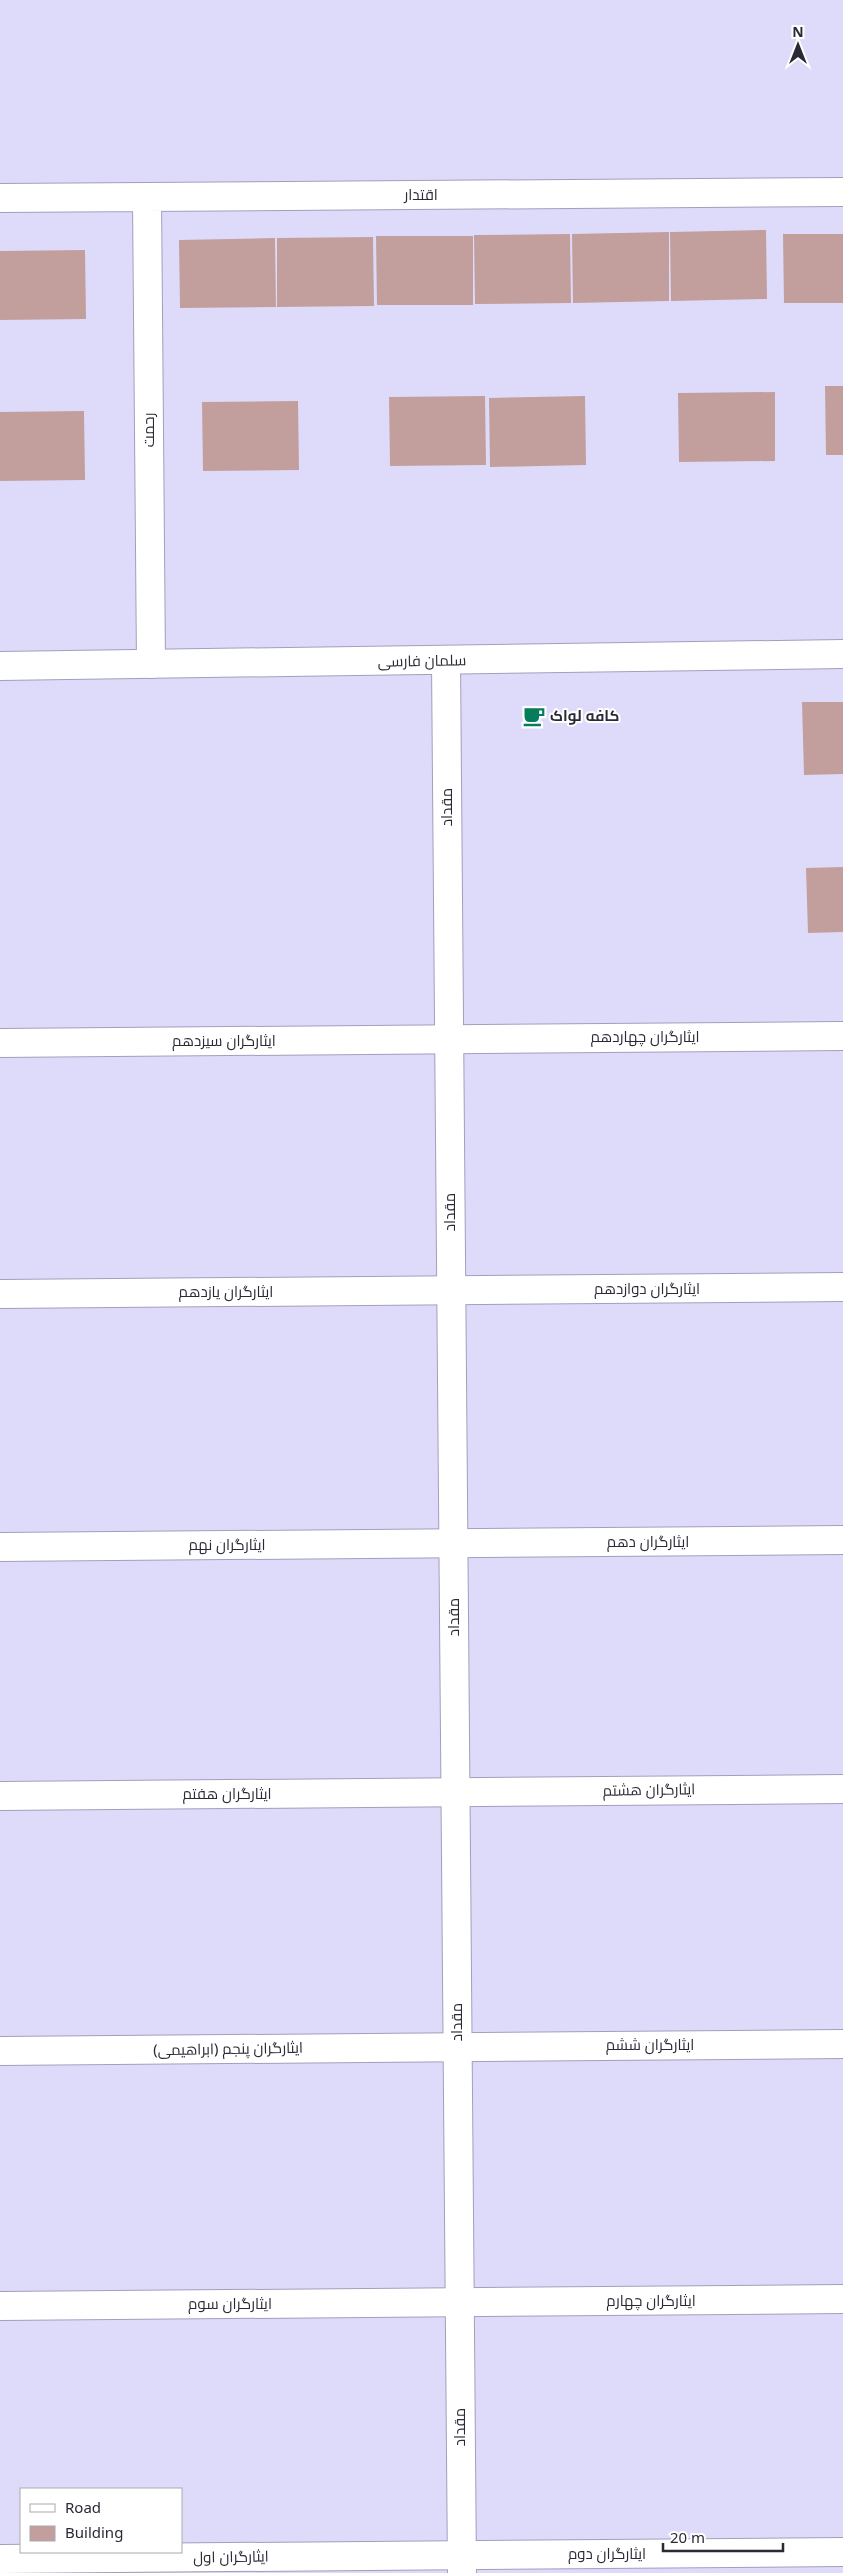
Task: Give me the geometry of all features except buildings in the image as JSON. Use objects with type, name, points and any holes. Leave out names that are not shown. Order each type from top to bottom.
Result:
[{"type":"street","name":"اقتدار","points":[[0,198],[843,192]]},
{"type":"street","name":"رحمت","points":[[147,197],[151,664]]},
{"type":"street","name":"سلمان فارسی","points":[[0,666],[843,654]]},
{"type":"street","name":"مقداد","points":[[446,661],[462,2564]]},
{"type":"street","name":"ایثارگران چهاردهم","points":[[449,1039],[842,1036]]},
{"type":"street","name":"ایثارگران سیزدهم","points":[[0,1042],[449,1039]]},
{"type":"street","name":"ایثارگران دوازدهم","points":[[451,1290],[843,1287]]},
{"type":"street","name":"ایثارگران یازدهم","points":[[0,1294],[451,1290]]},
{"type":"street","name":"ایثارگران دهم","points":[[453,1543],[843,1540]]},
{"type":"street","name":"ایثارگران نهم","points":[[0,1547],[453,1543]]},
{"type":"street","name":"ایثارگران هشتم","points":[[455,1792],[843,1789]]},
{"type":"street","name":"ایثارگران هفتم","points":[[0,1796],[455,1792]]},
{"type":"street","name":"ایثارگران ششم","points":[[457,2046],[843,2044]]},
{"type":"street","name":"ایثارگران پنجم (ابراهیمی)","points":[[0,2051],[457,2046]]},
{"type":"street","name":"ایثارگران چهارم","points":[[459,2302],[843,2299]]},
{"type":"street","name":"ایثارگران سوم","points":[[0,2306],[459,2302]]},
{"type":"street","name":"ایثارگران دوم","points":[[462,2564],[843,2552]]},
{"type":"street","name":"ایثارگران اول","points":[[0,2559],[462,2564]]},
{"type":"place","name":"کافه لواک","points":[[534,716]]}]
